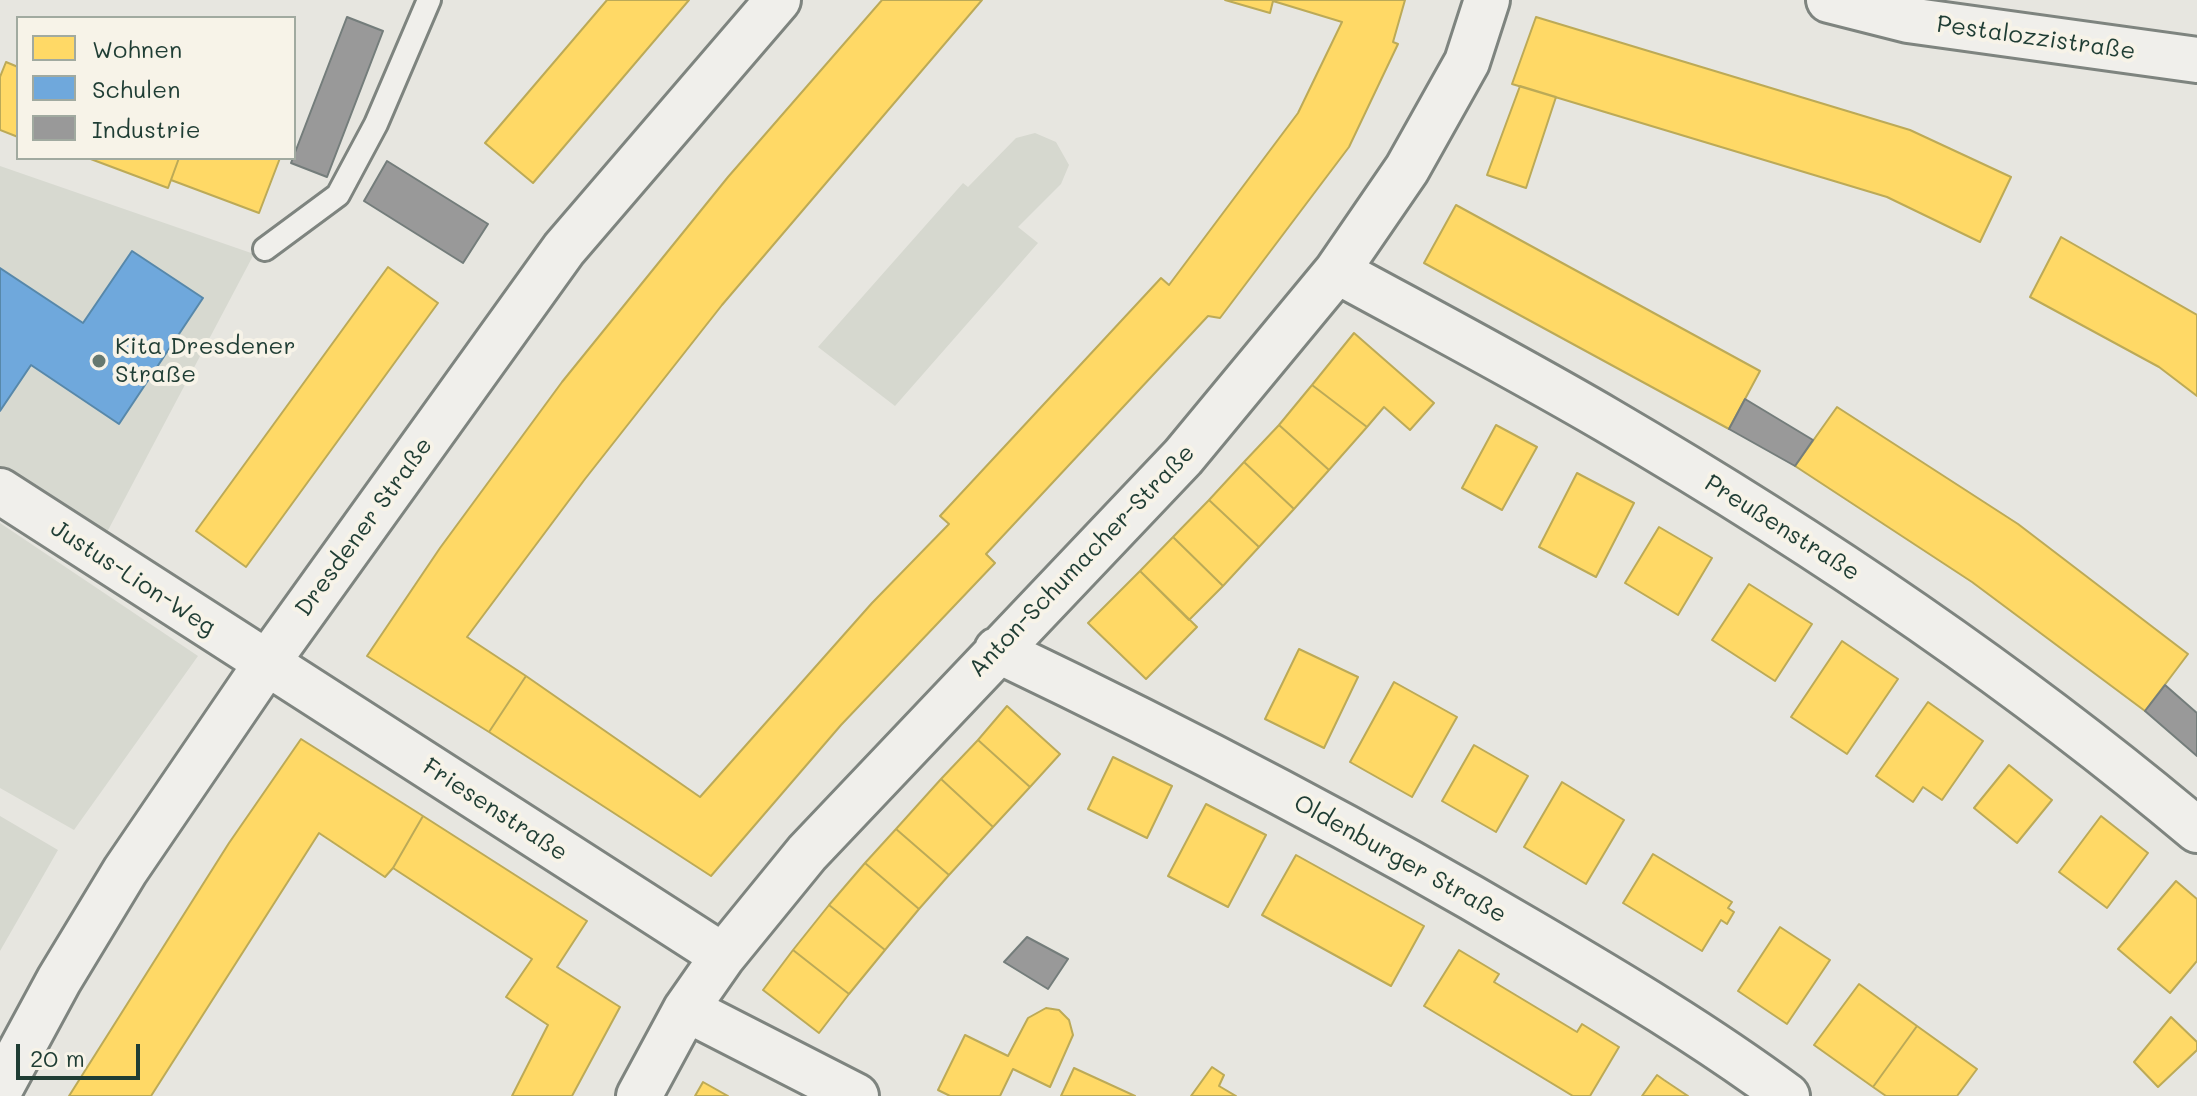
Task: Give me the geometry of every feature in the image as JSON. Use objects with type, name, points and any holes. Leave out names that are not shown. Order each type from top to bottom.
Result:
[{"type":"street","name":"Dresdener Straße","points":[[0,1089],[59,980],[125,871],[266,664],[564,249],[778,0]]},
{"type":"street","name":"Anton-Schumacher-Straße","points":[[639,1096],[686,1009],[723,956],[807,853],[1183,457],[1337,271],[1407,169],[1467,62],[1487,0]]},
{"type":"street","name":"Pestalozzistraße","points":[[1829,0],[1908,20],[2197,60]]},
{"type":"street","name":"Preußenstraße","points":[[1337,271],[1607,419],[1846,567],[2056,716],[2197,830]]},
{"type":"street","name":"Justus-Lion-Weg","points":[[0,491],[266,664]]},
{"type":"street","name":"Oldenburger Straße","points":[[997,650],[1156,726],[1443,880],[1616,983],[1787,1096]]},
{"type":"street","name":"Friesenstraße","points":[[266,664],[723,956]]},
{"type":"street","points":[[686,1009],[856,1096]]},
{"type":"lane","points":[[265,249],[338,195],[376,124],[429,0]]},
{"type":"shaded area","points":[[1035,133],[1056,142],[1069,165],[1061,184],[1018,227],[1038,243],[895,406],[818,347],[963,183],[968,187],[1016,138]]},
{"type":"shaded area","name":"Kita Dresdener Straße","points":[[0,166],[254,254],[105,536],[0,467]]},
{"type":"shaded area","points":[[0,523],[198,656],[74,830],[0,788]]},
{"type":"shaded area","points":[[0,816],[58,850],[0,951]]},
{"type":"building: Wohnen","points":[[607,0],[689,0],[533,183],[485,143]]},
{"type":"building: Wohnen","points":[[882,0],[982,0],[722,305],[585,479],[467,637],[526,676],[489,732],[367,656],[440,548],[562,382],[728,177]]},
{"type":"building: Wohnen","points":[[1225,0],[1405,0],[1393,42],[1398,44],[1349,147],[1220,318],[1208,316],[986,554],[995,563],[841,725],[711,876],[489,732],[526,676],[700,797],[872,603],[949,524],[940,516],[1161,278],[1169,285],[1298,113],[1342,22],[1273,1],[1270,13]]},
{"type":"building: Wohnen","points":[[1536,17],[1910,130],[2011,177],[1980,242],[1887,197],[1512,84]]},
{"type":"building: Wohnen","points":[[6,62],[16,66],[16,136],[0,130],[0,77]]},
{"type":"building: Wohnen","points":[[1520,86],[1556,97],[1526,188],[1487,175]]},
{"type":"building: Wohnen","points":[[93,160],[178,160],[168,188]]},
{"type":"building: Wohnen","points":[[178,160],[279,160],[259,213],[171,180]]},
{"type":"building: Wohnen","points":[[1456,205],[1760,371],[1729,429],[1424,263]]},
{"type":"building: Wohnen","points":[[2061,237],[2197,315],[2197,396],[2159,367],[2030,297]]},
{"type":"building: Wohnen","points":[[388,267],[438,303],[246,567],[196,531]]},
{"type":"building: Wohnen","points":[[1354,333],[1434,403],[1410,430],[1384,407],[1367,427],[1312,385]]},
{"type":"building: Wohnen","points":[[1312,385],[1367,427],[1329,470],[1279,425]]},
{"type":"building: Wohnen","points":[[1837,407],[2018,524],[2188,654],[2145,711],[1972,582],[1795,466]]},
{"type":"building: Wohnen","points":[[1279,425],[1329,470],[1294,509],[1244,462]]},
{"type":"building: Wohnen","points":[[1496,425],[1537,447],[1502,510],[1462,488]]},
{"type":"building: Wohnen","points":[[1244,462],[1294,509],[1259,547],[1209,500]]},
{"type":"building: Wohnen","points":[[1577,473],[1634,503],[1596,577],[1539,547]]},
{"type":"building: Wohnen","points":[[1209,500],[1259,547],[1223,586],[1173,537]]},
{"type":"building: Wohnen","points":[[1659,527],[1712,558],[1678,615],[1625,583]]},
{"type":"building: Wohnen","points":[[1173,537],[1223,586],[1189,620],[1140,571]]},
{"type":"building: Wohnen","points":[[1140,571],[1197,627],[1146,679],[1088,623]]},
{"type":"building: Wohnen","points":[[1749,584],[1812,624],[1775,681],[1712,640]]},
{"type":"building: Wohnen","points":[[1842,641],[1898,679],[1847,754],[1791,717]]},
{"type":"building: Wohnen","points":[[1299,649],[1358,677],[1324,748],[1265,719]]},
{"type":"building: Wohnen","points":[[1394,682],[1457,717],[1412,797],[1350,762]]},
{"type":"building: Wohnen","points":[[1928,702],[1983,741],[1942,800],[1923,787],[1913,802],[1876,776]]},
{"type":"building: Wohnen","points":[[1007,706],[1060,754],[1030,787],[978,740]]},
{"type":"building: Wohnen","points":[[301,739],[423,816],[393,868],[385,877],[319,833],[151,1096],[69,1096],[229,843]]},
{"type":"building: Wohnen","points":[[978,740],[1030,787],[993,827],[941,779]]},
{"type":"building: Wohnen","points":[[1474,745],[1528,776],[1496,832],[1442,801]]},
{"type":"building: Wohnen","points":[[1113,757],[1172,786],[1147,838],[1088,809]]},
{"type":"building: Wohnen","points":[[2009,765],[2052,800],[2017,843],[1974,808]]},
{"type":"building: Wohnen","points":[[941,779],[993,827],[949,875],[896,829]]},
{"type":"building: Wohnen","points":[[1562,782],[1624,820],[1586,884],[1524,847]]},
{"type":"building: Wohnen","points":[[1206,804],[1266,835],[1228,907],[1168,876]]},
{"type":"building: Wohnen","points":[[423,816],[587,921],[557,967],[620,1007],[572,1096],[512,1096],[548,1025],[506,997],[532,959],[393,868]]},
{"type":"building: Wohnen","points":[[2101,816],[2148,853],[2107,908],[2059,872]]},
{"type":"building: Wohnen","points":[[896,829],[949,875],[919,909],[865,863]]},
{"type":"building: Wohnen","points":[[1653,854],[1732,902],[1728,908],[1734,912],[1727,924],[1721,920],[1702,951],[1623,903]]},
{"type":"building: Wohnen","points":[[1296,855],[1424,926],[1391,986],[1262,915]]},
{"type":"building: Wohnen","points":[[865,863],[919,909],[885,950],[829,905]]},
{"type":"building: Wohnen","points":[[2176,881],[2197,899],[2197,961],[2170,993],[2118,949]]},
{"type":"building: Wohnen","points":[[829,905],[885,950],[849,994],[793,950]]},
{"type":"building: Wohnen","points":[[1780,927],[1830,960],[1787,1024],[1738,991]]},
{"type":"building: Wohnen","points":[[793,950],[849,994],[819,1033],[763,990]]},
{"type":"building: Wohnen","points":[[1459,950],[1499,974],[1494,982],[1577,1032],[1582,1024],[1619,1047],[1590,1096],[1573,1096],[1424,1006]]},
{"type":"building: Wohnen","points":[[1859,984],[1917,1026],[1873,1087],[1814,1045]]},
{"type":"building: Wohnen","points":[[1046,1008],[1059,1010],[1069,1020],[1073,1035],[1050,1087],[1013,1069],[1000,1096],[950,1096],[938,1090],[965,1035],[1008,1056],[1028,1018]]},
{"type":"building: Wohnen","points":[[2171,1017],[2197,1042],[2197,1050],[2158,1087],[2134,1062]]},
{"type":"building: Wohnen","points":[[1917,1026],[1977,1069],[1957,1096],[1886,1096],[1873,1087]]},
{"type":"building: Wohnen","points":[[1212,1067],[1224,1075],[1219,1086],[1236,1096],[1191,1096]]},
{"type":"building: Wohnen","points":[[1074,1068],[1135,1096],[1061,1096]]},
{"type":"building: Wohnen","points":[[1657,1075],[1664,1080],[1688,1096],[1642,1096]]},
{"type":"building: Wohnen","points":[[703,1082],[728,1096],[695,1096]]},
{"type":"building: Schulen","points":[[132,251],[203,298],[119,424],[31,365],[0,411],[0,268],[83,323]]},
{"type":"building: Industrie","points":[[347,17],[383,31],[327,177],[291,163],[296,160],[296,150]]},
{"type":"building: Industrie","points":[[387,161],[488,224],[463,263],[364,201]]},
{"type":"building: Industrie","points":[[1745,399],[1813,440],[1795,466],[1729,429]]},
{"type":"building: Industrie","points":[[2165,685],[2197,713],[2197,756],[2145,711]]},
{"type":"building: Industrie","points":[[1027,937],[1068,959],[1048,989],[1004,962]]},
{"type":"place","name":"Kita Dresdener Straße","points":[[99,361]]}]
